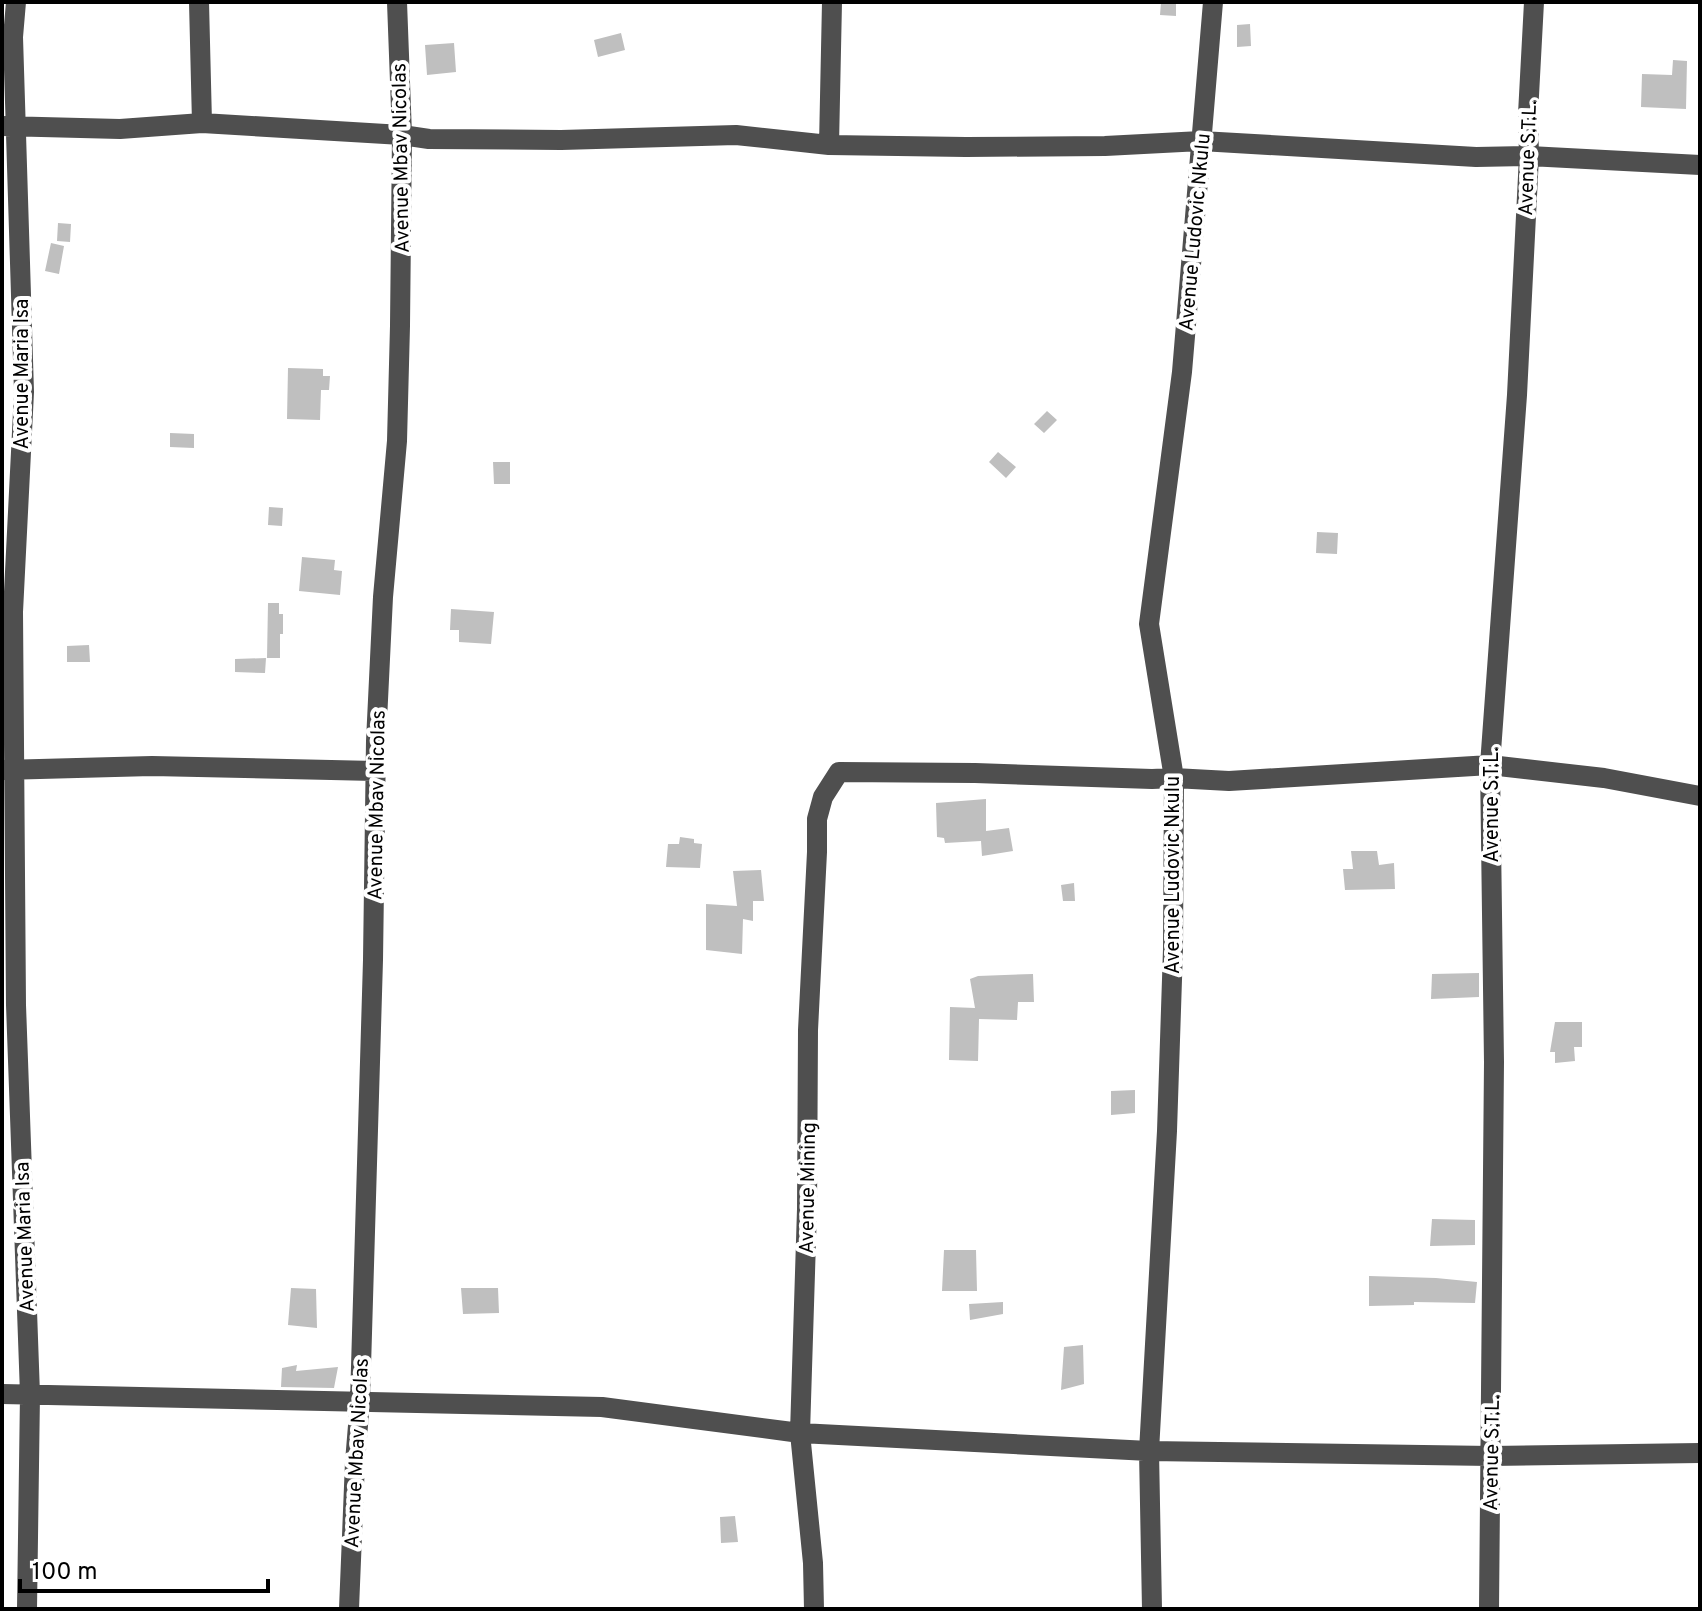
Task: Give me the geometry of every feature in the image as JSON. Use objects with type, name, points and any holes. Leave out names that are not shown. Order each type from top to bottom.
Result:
[{"type":"street","name":"Avenue Maria Isa","points":[[16,2],[9,126],[24,392],[8,770],[30,1394],[27,1609]]},
{"type":"street","points":[[199,2],[202,123]]},
{"type":"street","name":"Avenue Mbav Nicolas","points":[[349,1609],[360,1401],[373,960],[375,771],[383,597],[397,441],[402,135],[397,2]]},
{"type":"street","points":[[829,145],[832,2]]},
{"type":"street","name":"Avenue Ludovic Nkulu","points":[[1152,1609],[1149,1451],[1167,1116],[1173,949],[1174,778],[1149,624],[1182,372],[1213,2]]},
{"type":"street","name":"Avenue S.T.L.","points":[[1489,1609],[1494,1062],[1490,765],[1517,395],[1534,2]]},
{"type":"street","points":[[9,126],[120,129],[202,123],[429,139],[561,140],[736,135],[829,145],[966,147],[1201,141],[1476,157],[1529,156],[1700,165]]},
{"type":"street","points":[[1174,778],[1229,781],[1490,765],[1604,778],[1700,796]]},
{"type":"street","points":[[8,770],[152,766],[375,771]]},
{"type":"street","name":"Avenue Mining","points":[[814,1609],[813,1563],[800,1433],[807,1209],[808,1030],[817,819],[823,797],[839,772],[1174,778]]},
{"type":"street","points":[[2,1394],[602,1407],[800,1433],[1149,1451],[1491,1456],[1700,1453]]},
{"type":"building","points":[[1161,2],[1176,2],[1176,16],[1160,15]]},
{"type":"building","points":[[1250,24],[1251,46],[1237,47],[1237,25]]},
{"type":"building","points":[[621,33],[625,50],[598,57],[594,40]]},
{"type":"building","points":[[454,43],[456,72],[427,75],[425,45]]},
{"type":"building","points":[[1673,60],[1687,61],[1686,109],[1641,107],[1642,74],[1672,75]]},
{"type":"building","points":[[58,223],[71,224],[70,242],[57,241]]},
{"type":"building","points":[[51,243],[64,246],[59,274],[45,271]]},
{"type":"building","points":[[288,368],[323,369],[323,376],[330,376],[329,390],[321,390],[320,420],[287,419]]},
{"type":"building","points":[[1047,411],[1057,420],[1044,433],[1034,424]]},
{"type":"building","points":[[170,433],[194,434],[194,448],[170,447]]},
{"type":"building","points":[[998,452],[1016,467],[1006,478],[989,462]]},
{"type":"building","points":[[493,462],[510,462],[510,484],[494,484]]},
{"type":"building","points":[[269,507],[283,508],[282,526],[268,525]]},
{"type":"building","points":[[1317,532],[1338,533],[1337,554],[1316,553]]},
{"type":"building","points":[[302,557],[335,560],[334,570],[342,571],[340,595],[299,591]]},
{"type":"building","points":[[268,603],[279,603],[279,614],[283,614],[280,658],[267,658]]},
{"type":"building","points":[[451,609],[494,612],[491,644],[459,642],[459,630],[450,630]]},
{"type":"building","points":[[89,645],[90,662],[67,662],[67,646]]},
{"type":"building","points":[[266,658],[265,673],[235,672],[235,659]]},
{"type":"building","points":[[986,799],[986,831],[1009,828],[1013,851],[982,856],[981,841],[945,843],[944,838],[937,837],[936,803]]},
{"type":"building","points":[[680,837],[702,844],[700,868],[666,867],[668,844],[679,844]]},
{"type":"building","points":[[1351,851],[1377,851],[1379,865],[1394,863],[1395,889],[1345,890],[1343,869],[1353,869]]},
{"type":"building","points":[[761,870],[764,901],[753,901],[753,921],[743,919],[742,954],[706,950],[706,904],[737,906],[733,871]]},
{"type":"building","points":[[1074,883],[1075,901],[1063,901],[1061,885]]},
{"type":"building","points":[[1479,973],[1479,997],[1431,999],[1432,974]]},
{"type":"building","points":[[1033,974],[1034,1002],[1018,1002],[1017,1020],[979,1019],[978,1061],[949,1060],[950,1007],[975,1008],[970,979]]},
{"type":"building","points":[[1555,1022],[1582,1022],[1582,1047],[1574,1047],[1575,1061],[1555,1063],[1555,1052],[1550,1052]]},
{"type":"building","points":[[1135,1090],[1135,1113],[1111,1115],[1111,1091]]},
{"type":"building","points":[[1432,1219],[1475,1220],[1475,1245],[1430,1246]]},
{"type":"building","points":[[944,1250],[976,1250],[977,1291],[942,1291]]},
{"type":"building","points":[[1369,1276],[1477,1282],[1475,1303],[1414,1302],[1414,1305],[1369,1306]]},
{"type":"building","points":[[291,1288],[316,1289],[317,1328],[288,1325]]},
{"type":"building","points":[[461,1288],[498,1288],[499,1313],[463,1314]]},
{"type":"building","points":[[1003,1302],[1003,1314],[970,1320],[969,1304]]},
{"type":"building","points":[[1083,1345],[1084,1384],[1061,1390],[1064,1347]]},
{"type":"building","points":[[297,1365],[296,1371],[338,1367],[334,1388],[281,1387],[282,1368]]},
{"type":"building","points":[[735,1516],[738,1542],[721,1543],[720,1517]]}]
